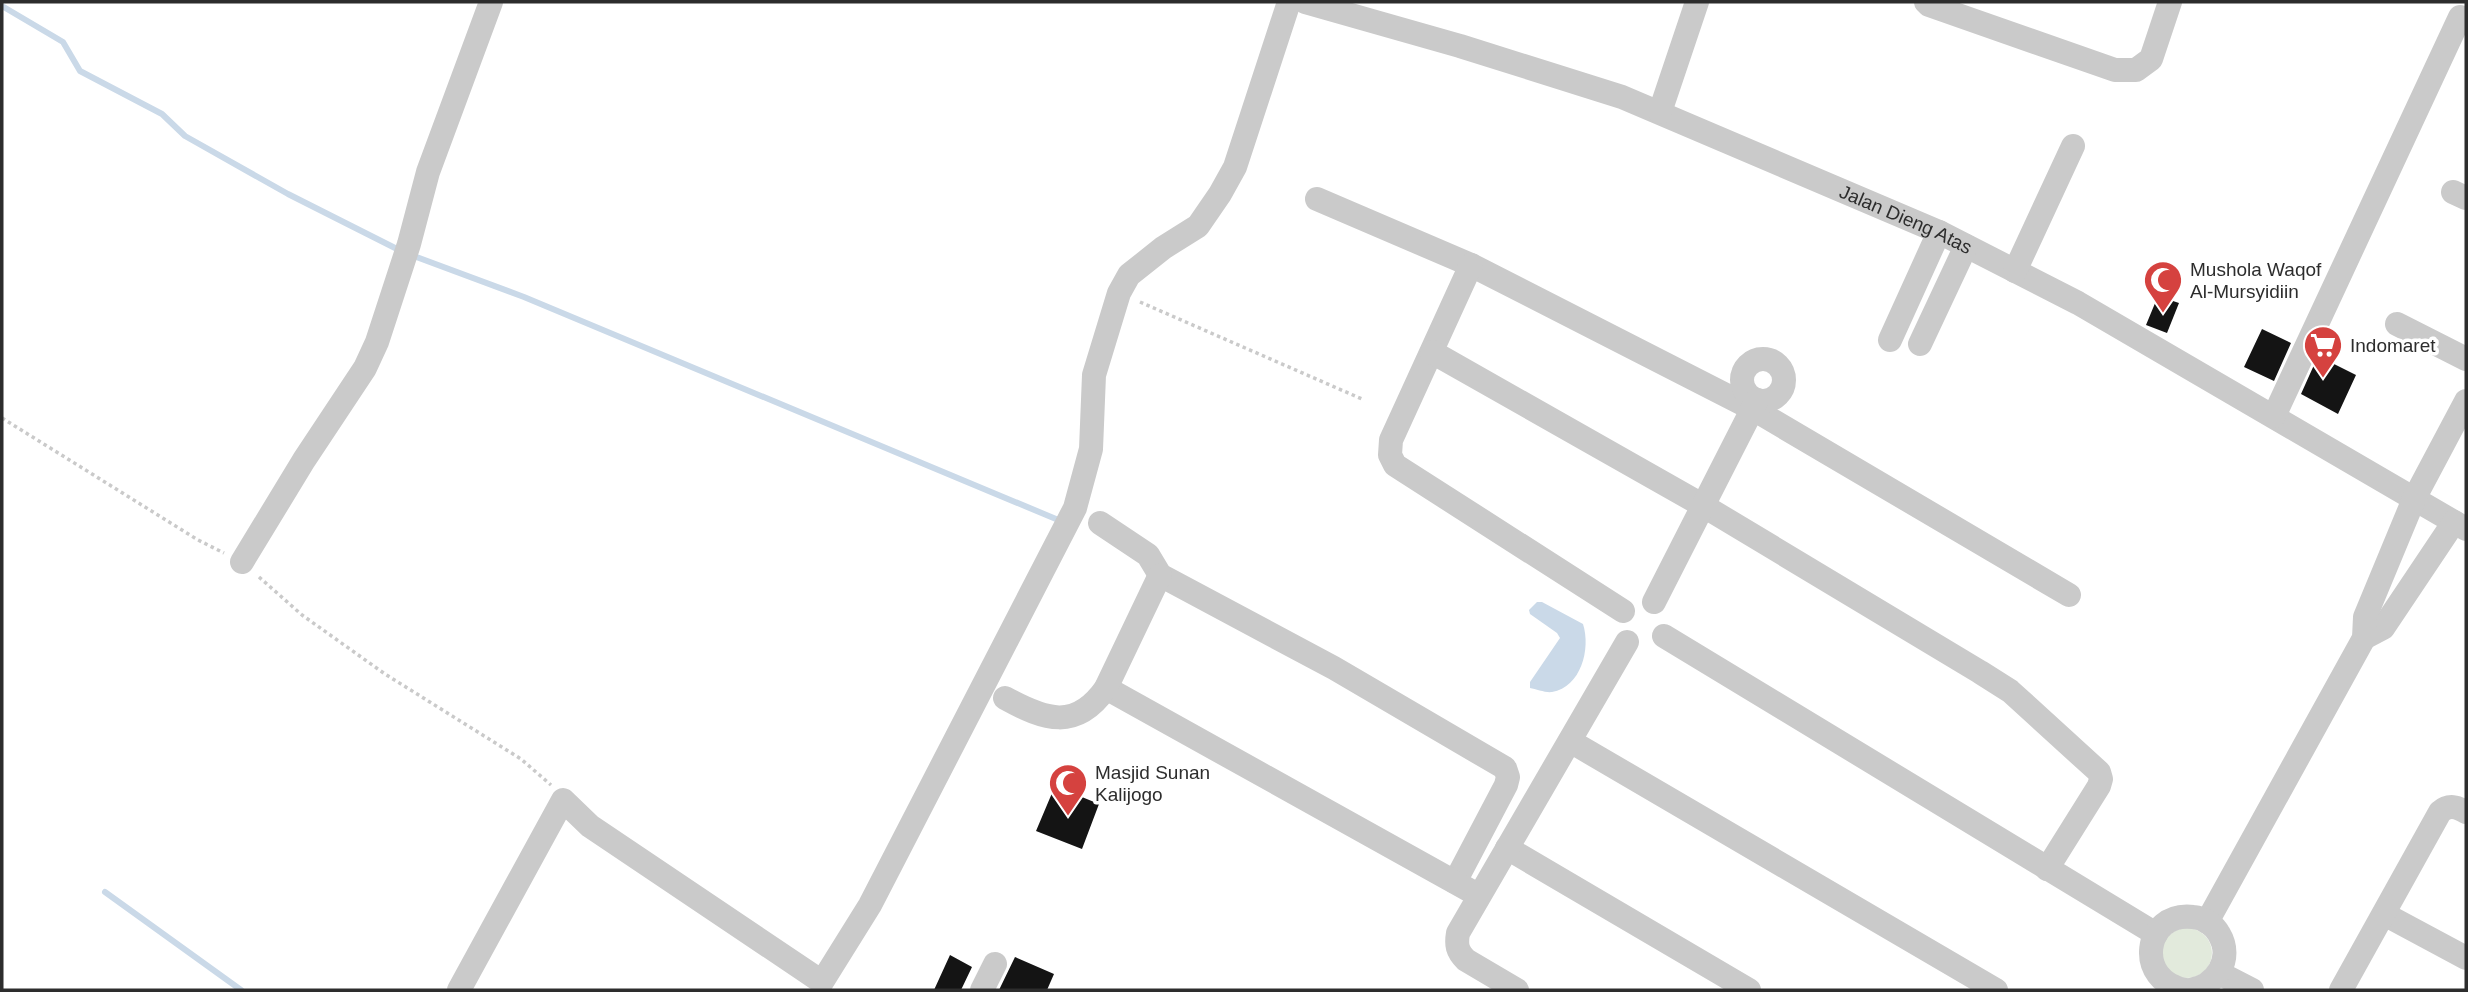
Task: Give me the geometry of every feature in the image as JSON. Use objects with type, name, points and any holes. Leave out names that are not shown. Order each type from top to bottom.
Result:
[{"type":"street","points":[[242,562],[303,460],[365,368],[377,342],[407,251],[428,172],[491,2]]},
{"type":"street","points":[[458,990],[563,800],[590,826],[822,982],[870,905],[1074,508],[1090,449],[1094,374],[1119,293],[1129,275],[1163,248],[1198,226],[1220,194],[1235,167],[1289,2]]},
{"type":"street","name":"Jalan Dieng Atas","points":[[1305,2],[1511,61],[1622,97],[1939,232],[2078,303],[2460,526]]},
{"type":"street","points":[[1660,112],[1698,2]]},
{"type":"street","points":[[1926,2],[2115,70],[2136,70],[2151,59],[2170,2]]},
{"type":"street","points":[[2274,416],[2460,17]]},
{"type":"street","points":[[2015,271],[2073,146]]},
{"type":"street","points":[[1317,199],[1471,265],[1755,404],[2069,595]]},
{"type":"street","points":[[1890,340],[1939,232]]},
{"type":"street","points":[[1920,344],[1966,246]]},
{"type":"street","points":[[1471,265],[1391,440],[1390,455],[1395,465],[1623,611]]},
{"type":"street","points":[[2397,324],[2466,359]]},
{"type":"street","points":[[1432,352],[1702,505],[2010,691],[2099,772],[2099,786],[2047,869]]},
{"type":"street","points":[[2207,922],[2364,638],[2365,617],[2414,499],[2466,401]]},
{"type":"street","points":[[1654,602],[1755,404]]},
{"type":"street","points":[[1100,523],[1148,555],[1160,575],[1334,668],[1505,768],[1508,777],[1506,785],[1455,882]]},
{"type":"street","points":[[2364,638],[2383,628],[2423,569],[2460,526]]},
{"type":"street","points":[[2392,553],[2423,569]]},
{"type":"street","points":[[1005,698],[1045,717],[1061,718],[1079,714],[1097,700],[1106,688],[1160,575]]},
{"type":"street","points":[[1640,600],[1654,602],[1661,607],[1667,621],[1664,636],[1658,643],[1643,648],[1627,642],[1620,630],[1623,611],[1640,600]]},
{"type":"street","points":[[1664,636],[2156,934]]},
{"type":"street","points":[[1517,990],[1465,960],[1458,953],[1458,933],[1627,642]]},
{"type":"street","points":[[1106,688],[1479,895]]},
{"type":"street","points":[[1570,741],[1996,990]]},
{"type":"street","points":[[2341,990],[2440,812],[2444,808],[2456,807],[2466,812]]},
{"type":"street","points":[[1507,848],[1749,990]]},
{"type":"street","points":[[2384,914],[2466,958]]},
{"type":"street","points":[[2179,917],[2199,918],[2207,922],[2215,928],[2224,945],[2225,954],[2219,973],[2206,986],[2178,989],[2157,975],[2153,967],[2150,950],[2156,934],[2170,920],[2179,917]]},
{"type":"street","points":[[982,990],[995,964]]},
{"type":"street","points":[[2219,973],[2252,990]]},
{"type":"path","points":[[1119,293],[1362,399]]},
{"type":"path","points":[[2,418],[198,540],[242,562],[303,615],[385,674],[521,759],[545,778],[563,800]]},
{"type":"shaded area","points":[[2187,928],[2205,935],[2212,953],[2205,971],[2187,978],[2169,971],[2162,953],[2169,935]]},
{"type":"water","points":[[1537,602],[1542,602],[1583,624],[1585,634],[1584,655],[1577,675],[1562,689],[1552,692],[1530,688],[1530,682],[1560,638],[1530,614],[1529,610]]},
{"type":"building","name":"Mushola Waqof Al-Mursyidiin","points":[[2158,296],[2179,303],[2167,333],[2146,325]]},
{"type":"building","points":[[2262,329],[2291,343],[2274,381],[2244,367]]},
{"type":"building","points":[[2318,356],[2356,375],[2338,414],[2301,394]]},
{"type":"building","name":"Masjid Sunan Kalijogo","points":[[1055,786],[1099,804],[1082,849],[1036,831]]},
{"type":"building","points":[[950,955],[972,967],[961,990],[934,990]]},
{"type":"building","points":[[1015,957],[1054,974],[1047,990],[999,990]]},
{"type":"waterway","points":[[2,6],[63,42],[80,71],[162,114],[185,136],[288,194],[401,251]]},
{"type":"waterway","points":[[411,255],[524,297],[1056,519]]},
{"type":"waterway","points":[[105,892],[241,990]]},
{"type":"place","name":"Mushola Waqof Al-Mursyidiin","points":[[2163,314]]},
{"type":"place","name":"Indomaret","points":[[2323,379]]},
{"type":"place","name":"Masjid Sunan Kalijogo","points":[[1068,817]]}]
